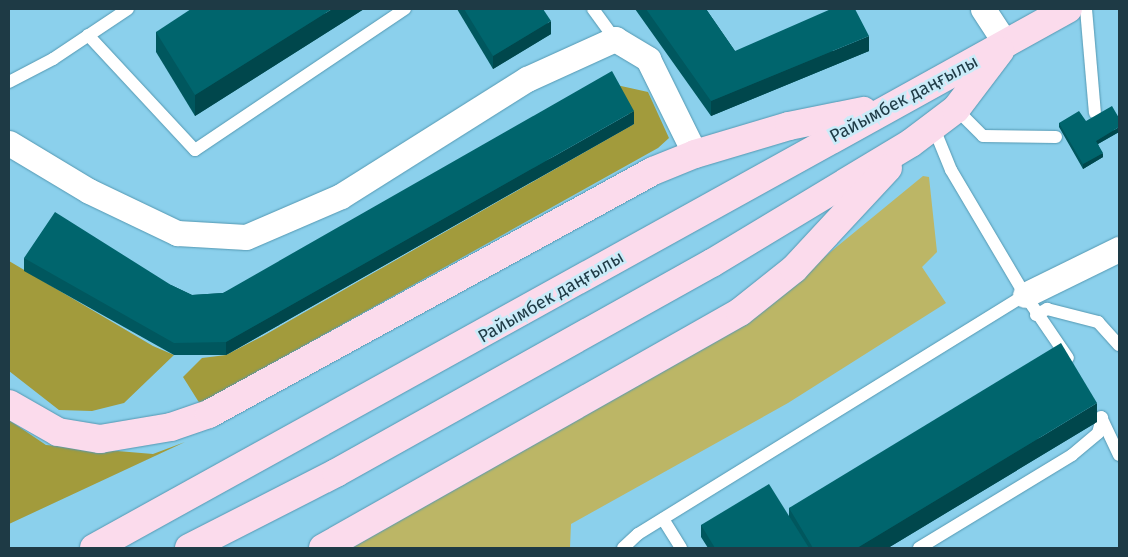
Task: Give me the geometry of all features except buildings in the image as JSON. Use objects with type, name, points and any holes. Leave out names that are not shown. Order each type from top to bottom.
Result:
[{"type":"main road","name":"Райымбек даңғылы","points":[[94,548],[316,429],[683,221],[1068,9]]},
{"type":"main road","name":"Райымбек даңғылы","points":[[189,548],[336,473],[712,263],[911,143],[956,109],[1006,44]]},
{"type":"main road","points":[[9,404],[58,432],[100,439],[170,427],[209,414],[654,171],[695,154],[789,126],[889,106]]},
{"type":"main road","points":[[324,548],[740,312],[794,269],[911,143]]},
{"type":"street","points":[[982,9],[1006,44]]},
{"type":"street","points":[[9,143],[89,191],[177,233],[246,237],[341,196],[527,79],[615,39],[648,59],[695,154]]},
{"type":"street","points":[[1031,305],[1119,249]]},
{"type":"lane","points":[[9,82],[128,9]]},
{"type":"lane","points":[[88,35],[194,150],[405,9]]},
{"type":"lane","points":[[593,9],[615,39]]},
{"type":"lane","points":[[1086,9],[1095,113]]},
{"type":"lane","points":[[956,109],[983,136],[1056,137]]},
{"type":"lane","points":[[933,126],[951,170],[1031,305],[1075,371]]},
{"type":"lane","points":[[623,548],[663,518],[1031,305],[1098,322],[1119,345]]},
{"type":"lane","points":[[1093,402],[1119,456]]},
{"type":"lane","points":[[919,548],[1072,455],[1098,433],[1102,418]]},
{"type":"lane","points":[[663,518],[681,548]]},
{"type":"shaded area","points":[[612,84],[648,92],[669,138],[658,148],[200,404],[183,377],[202,358],[226,355],[263,336],[634,124]]},
{"type":"shaded area","points":[[923,176],[929,177],[937,252],[922,267],[946,303],[788,403],[571,524],[570,548],[351,548],[739,327]]},
{"type":"shaded area","points":[[9,261],[153,346],[174,355],[124,403],[92,411],[59,410],[9,371]]},
{"type":"shaded area","points":[[9,420],[46,445],[153,454],[185,442],[9,524]]}]
